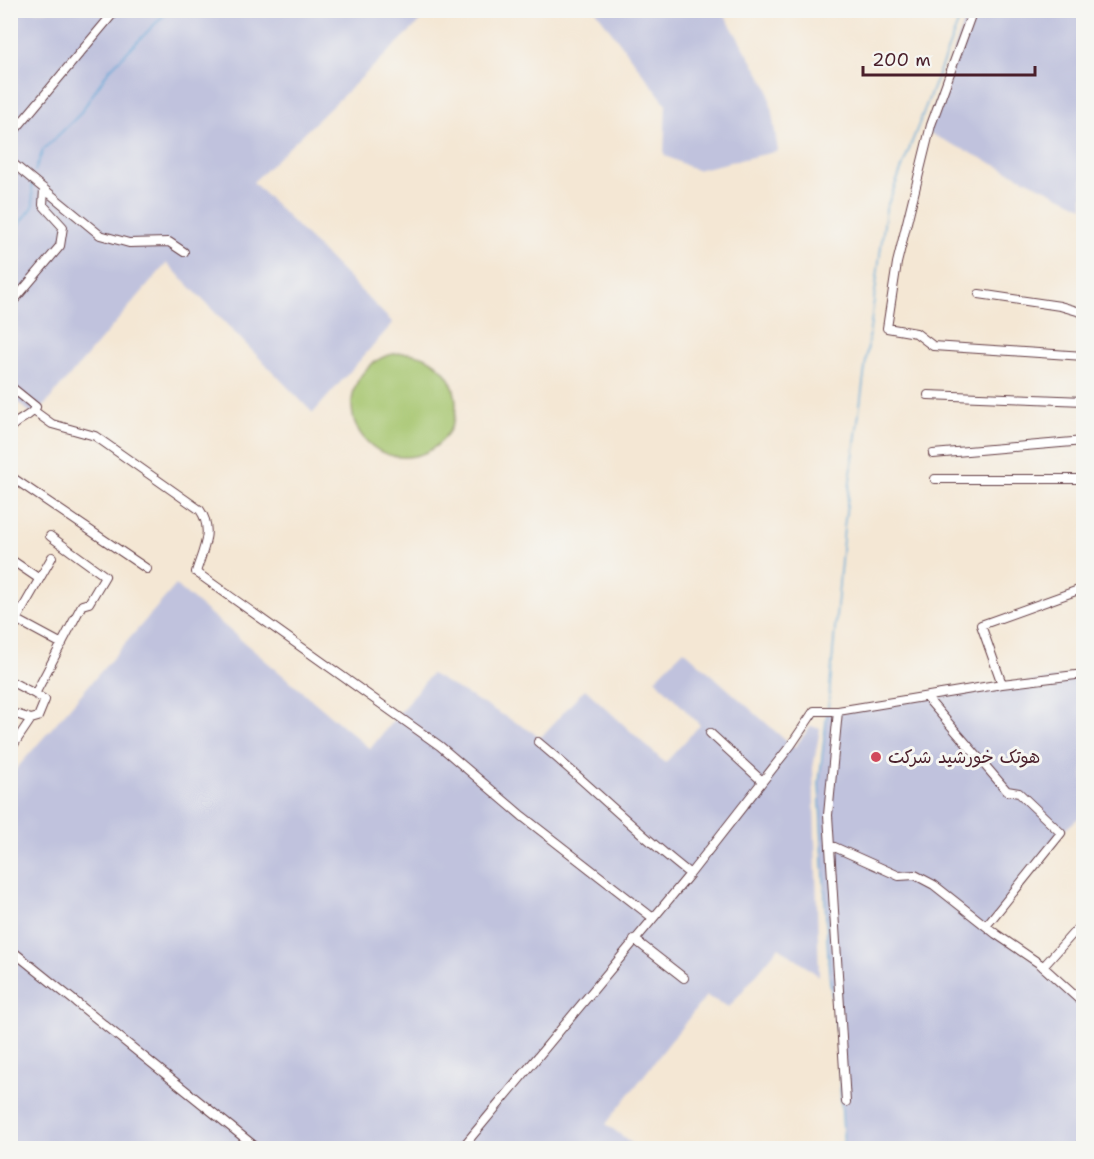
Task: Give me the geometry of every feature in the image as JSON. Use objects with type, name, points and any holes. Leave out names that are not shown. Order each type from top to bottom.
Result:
[{"type":"street","points":[[10,136],[116,10]]},
{"type":"street","points":[[973,10],[931,125],[897,263],[887,327],[916,333],[933,346],[1083,356]]},
{"type":"street","points":[[10,161],[100,236],[129,243],[169,242],[184,252]]},
{"type":"street","points":[[10,305],[60,246],[63,227],[43,205],[44,189]]},
{"type":"street","points":[[979,294],[1060,306],[1083,313]]},
{"type":"street","points":[[10,386],[36,407],[10,429]]},
{"type":"street","points":[[928,395],[1083,401]]},
{"type":"street","points":[[34,411],[52,424],[95,436],[200,510],[206,520],[207,535],[196,572],[440,746],[522,816],[653,918]]},
{"type":"street","points":[[933,454],[1083,441]]},
{"type":"street","points":[[10,476],[147,569]]},
{"type":"street","points":[[935,479],[1083,479]]},
{"type":"street","points":[[35,694],[82,605],[89,603],[105,576],[50,536]]},
{"type":"street","points":[[52,557],[13,618],[62,644]]},
{"type":"street","points":[[10,559],[38,578]]},
{"type":"street","points":[[1002,684],[981,625],[1083,588]]},
{"type":"street","points":[[462,1149],[690,874],[814,711],[838,711],[1002,684],[1083,674]]},
{"type":"street","points":[[10,681],[45,700],[38,717],[31,719],[10,712]]},
{"type":"street","points":[[927,698],[1008,791],[1019,793],[1061,833],[986,926]]},
{"type":"street","points":[[838,711],[828,815],[846,1102]]},
{"type":"street","points":[[10,750],[31,719]]},
{"type":"street","points":[[710,733],[762,781]]},
{"type":"street","points":[[538,742],[584,780],[639,834],[690,874]]},
{"type":"street","points":[[830,845],[899,876],[915,875],[934,885],[1043,967],[1083,1003]]},
{"type":"street","points":[[1043,967],[1083,921]]},
{"type":"street","points":[[634,939],[684,978]]},
{"type":"street","points":[[10,949],[257,1149]]},
{"type":"street","points":[[1077,1149],[1083,1141]]},
{"type":"shaded area","points":[[10,11],[431,11],[253,182],[393,323],[313,413],[167,263],[35,416],[11,397]]},
{"type":"shaded area","points":[[596,11],[722,11],[768,88],[778,151],[696,170],[664,155],[666,104]]},
{"type":"shaded area","points":[[968,11],[1083,11],[1083,207],[925,131]]},
{"type":"shaded area","points":[[176,585],[370,749],[431,674],[541,737],[585,689],[665,763],[700,725],[655,679],[684,650],[794,748],[811,726],[820,729],[813,768],[819,976],[779,947],[729,1007],[706,996],[606,1124],[638,1148],[11,1148],[11,775]]},
{"type":"shaded area","points":[[1083,674],[1083,814],[1061,833],[986,926],[1040,964],[1083,1004],[1083,1148],[844,1148],[837,1033],[829,974],[819,783],[827,712]]},
{"type":"green space","points":[[404,353],[424,357],[441,368],[452,385],[456,405],[452,425],[441,442],[424,453],[404,457],[384,453],[367,442],[356,425],[352,405],[356,385],[367,368],[384,357]]},
{"type":"waterway","points":[[35,171],[43,150],[79,115],[109,70],[169,10]]},
{"type":"waterway","points":[[828,709],[844,527],[886,209],[963,10]]},
{"type":"waterway","points":[[10,236],[33,207],[32,184]]},
{"type":"waterway","points":[[827,713],[819,783],[829,974],[837,1033],[844,1148]]},
{"type":"place","name":"هوتک خورشید شرکت","points":[[876,757]]}]
